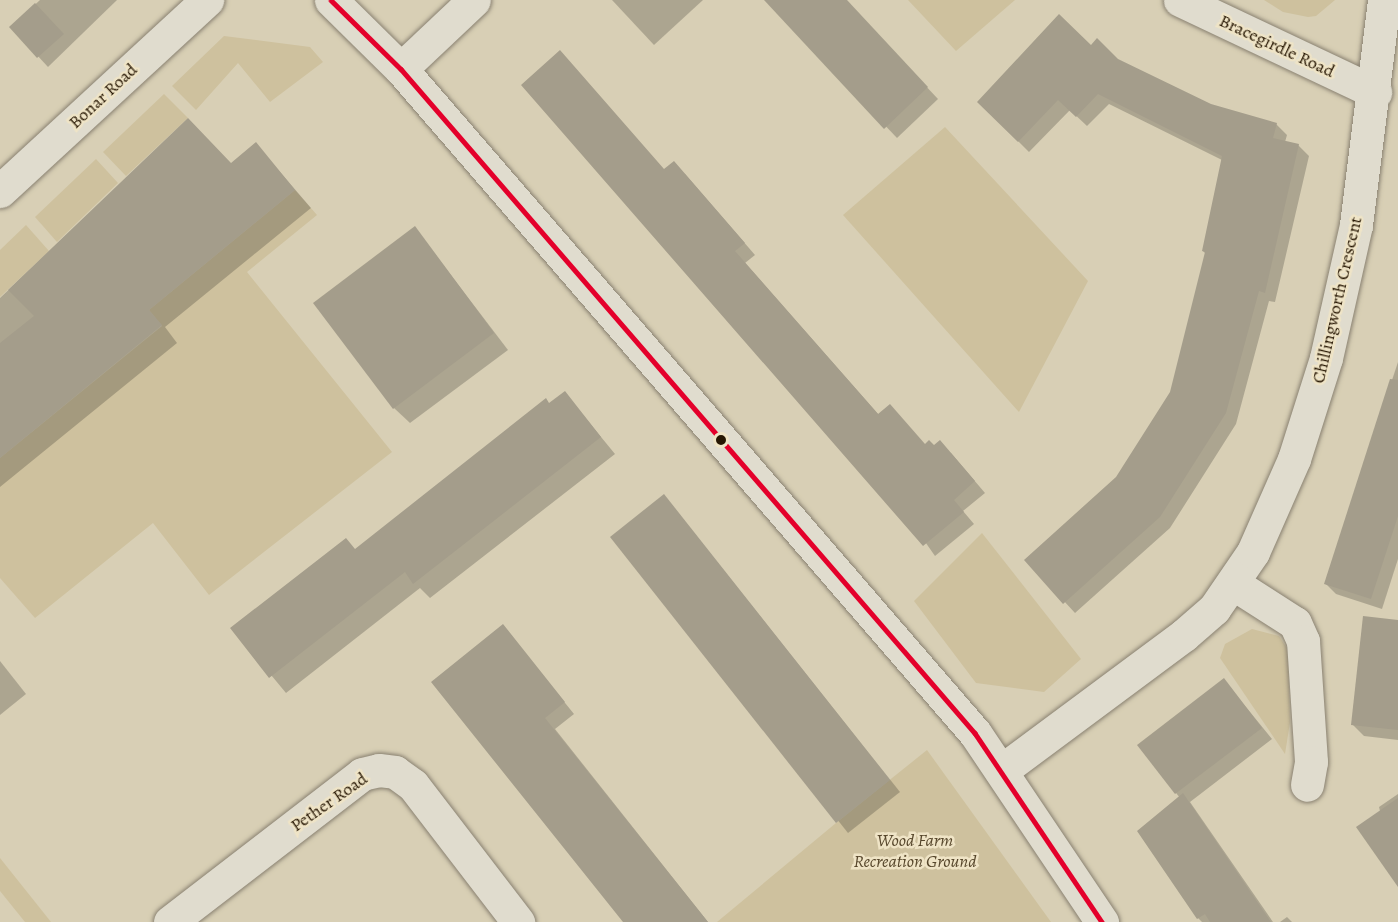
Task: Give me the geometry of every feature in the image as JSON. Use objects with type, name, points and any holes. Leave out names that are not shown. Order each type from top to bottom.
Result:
[{"type":"street","name":"Bonar Road","points":[[0,192],[207,0]]},
{"type":"street","points":[[331,0],[401,69],[975,733],[1102,922]]},
{"type":"street","points":[[401,69],[474,0]]},
{"type":"street","name":"Bracegirdle Road","points":[[1180,0],[1375,92]]},
{"type":"street","name":"Chillingworth Crescent","points":[[1001,771],[1184,634],[1234,584],[1253,552],[1294,459],[1316,392],[1356,225],[1375,92],[1384,0]]},
{"type":"street","points":[[1234,584],[1294,623],[1303,641],[1311,762],[1306,785]]},
{"type":"street","name":"Pether Road","points":[[170,922],[362,774],[379,770],[395,772],[413,785],[518,922]]},
{"type":"green space","points":[[908,0],[1015,0],[956,51]]},
{"type":"green space","points":[[1264,0],[1335,0],[1316,16],[1308,17],[1283,12]]},
{"type":"green space","points":[[224,36],[310,47],[323,62],[270,102],[238,63],[196,110],[172,86]]},
{"type":"green space","points":[[164,94],[188,118],[126,176],[103,152]]},
{"type":"green space","points":[[945,127],[1088,281],[1019,412],[843,215]]},
{"type":"green space","points":[[96,159],[118,183],[57,242],[35,217]]},
{"type":"green space","points":[[295,190],[317,215],[247,272],[392,452],[209,595],[153,523],[35,618],[0,578],[0,458],[162,326],[149,310]]},
{"type":"green space","points":[[26,225],[49,251],[0,297],[0,250]]},
{"type":"green space","points":[[982,533],[1081,659],[1044,692],[976,683],[914,601]]},
{"type":"green space","points":[[1252,629],[1279,636],[1288,650],[1290,722],[1285,754],[1220,658],[1225,644]]},
{"type":"green space","name":"Wood Farm Recreation Ground","points":[[927,750],[1051,922],[717,922],[836,823]]},
{"type":"green space","points":[[0,858],[51,922],[25,922],[0,891]]},
{"type":"building","points":[[764,0],[847,0],[928,87],[884,129]]},
{"type":"building","points":[[35,3],[64,34],[37,58],[9,27]]},
{"type":"building","points":[[1059,14],[1091,45],[1097,38],[1118,59],[1211,104],[1277,123],[1273,138],[1299,144],[1265,293],[1259,291],[1226,413],[1160,517],[1063,604],[1024,560],[1116,477],[1170,392],[1205,252],[1202,251],[1222,156],[1098,94],[1076,117],[1058,100],[1018,142],[977,102]]},
{"type":"building","points":[[560,50],[664,169],[674,161],[745,243],[735,251],[878,414],[890,404],[925,444],[929,440],[934,445],[940,440],[975,481],[954,500],[964,512],[923,546],[521,85]]},
{"type":"building","points":[[188,118],[231,163],[256,142],[295,190],[149,310],[162,325],[0,458],[0,343],[34,316],[8,290]]},
{"type":"building","points":[[415,226],[494,333],[393,409],[313,303]]},
{"type":"building","points":[[1390,379],[1398,380],[1398,516],[1371,599],[1324,584]]},
{"type":"building","points":[[565,391],[601,437],[413,584],[405,572],[269,678],[230,628],[346,538],[355,549],[546,398],[549,403]]},
{"type":"building","points":[[664,494],[890,780],[836,823],[610,537]]},
{"type":"building","points":[[1363,616],[1398,620],[1398,730],[1351,725]]},
{"type":"building","points":[[503,624],[565,702],[545,718],[708,922],[623,922],[431,682]]},
{"type":"building","points":[[1224,678],[1262,728],[1175,794],[1137,745]]},
{"type":"building","points":[[1183,793],[1271,922],[1210,922],[1205,914],[1197,919],[1137,831]]},
{"type":"building","points":[[1398,798],[1398,887],[1356,827]]},
{"type":"transit line","points":[[331,0],[401,69],[975,733],[1102,922]]}]
